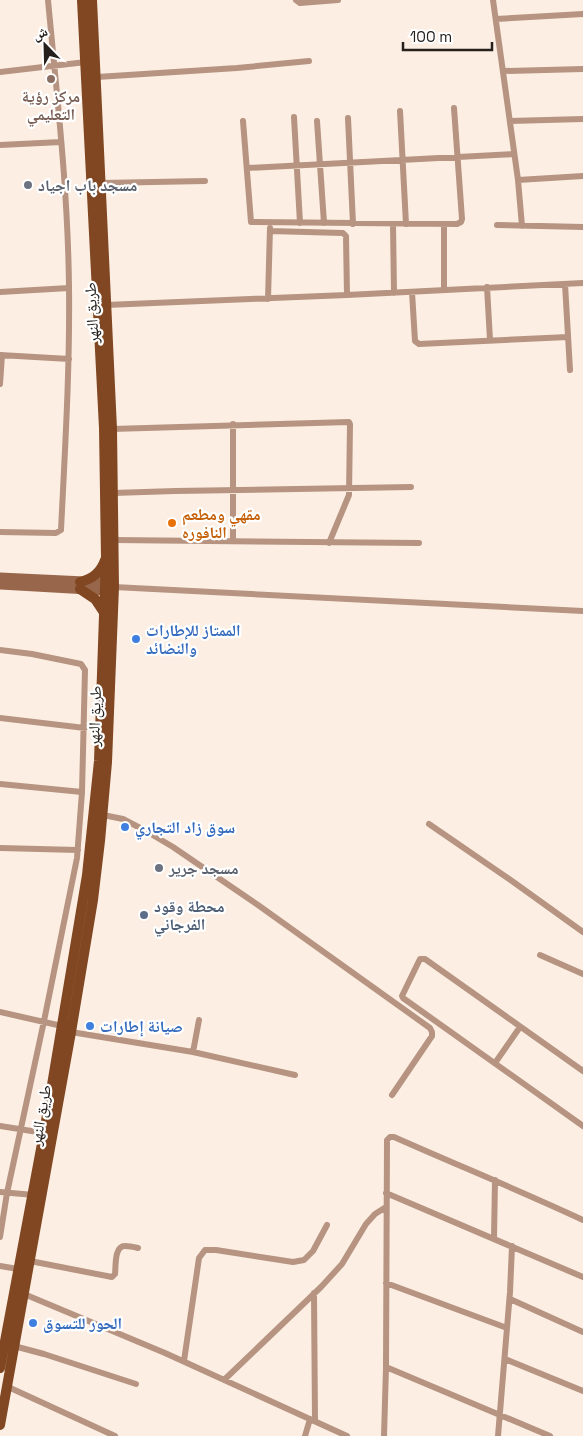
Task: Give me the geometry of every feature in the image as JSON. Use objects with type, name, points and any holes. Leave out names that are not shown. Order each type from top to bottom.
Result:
[{"type":"main road","name":"طريق النهر","points":[[0,1425],[6,1386],[5,1339],[24,1294],[30,1261],[44,1133],[93,900],[107,762],[108,587],[104,428],[82,0]]},
{"type":"main road","name":"طريق النهر","points":[[1,1361],[18,1269],[36,1195],[66,1029],[94,815],[99,761],[105,614],[114,540],[112,429],[92,0]]},
{"type":"main road","points":[[0,585],[80,585],[98,573],[106,557]]},
{"type":"main road","points":[[0,577],[108,587]]},
{"type":"main road","points":[[80,585],[95,599],[105,614]]},
{"type":"street","points":[[0,532],[56,533],[61,530],[69,359],[69,288],[67,224],[48,0]]},
{"type":"street","points":[[296,0],[300,3],[338,0]]},
{"type":"street","points":[[493,0],[518,180],[522,226]]},
{"type":"street","points":[[496,19],[583,14]]},
{"type":"street","points":[[97,77],[236,68],[309,60]]},
{"type":"street","points":[[0,72],[86,62]]},
{"type":"street","points":[[504,71],[583,69]]},
{"type":"street","points":[[243,121],[251,222],[457,224],[462,219],[454,108]]},
{"type":"street","points":[[400,111],[406,224]]},
{"type":"street","points":[[294,117],[300,223]]},
{"type":"street","points":[[348,118],[353,224]]},
{"type":"street","points":[[510,121],[583,119]]},
{"type":"street","points":[[317,121],[324,224]]},
{"type":"street","points":[[0,144],[61,142]]},
{"type":"street","points":[[247,168],[514,154]]},
{"type":"street","points":[[518,180],[583,176]]},
{"type":"street","points":[[101,183],[204,181]]},
{"type":"street","points":[[268,299],[270,223]]},
{"type":"street","points":[[393,224],[394,293]]},
{"type":"street","points":[[444,224],[444,290]]},
{"type":"street","points":[[497,225],[583,227]]},
{"type":"street","points":[[270,231],[343,233],[346,236],[348,296]]},
{"type":"street","points":[[106,305],[348,296],[583,283]]},
{"type":"street","points":[[565,284],[570,370]]},
{"type":"street","points":[[487,287],[490,340]]},
{"type":"street","points":[[0,292],[69,288]]},
{"type":"street","points":[[412,292],[415,341],[419,344],[568,337]]},
{"type":"street","points":[[0,384],[1,355],[69,359]]},
{"type":"street","points":[[112,429],[350,422],[349,497],[329,543]]},
{"type":"street","points":[[233,424],[233,541]]},
{"type":"street","points":[[113,494],[233,489],[411,487]]},
{"type":"street","points":[[114,540],[420,543]]},
{"type":"street","points":[[108,587],[583,611]]},
{"type":"street","points":[[0,650],[32,654],[82,665],[85,670],[82,792],[78,850],[44,1021],[4,1192],[0,1237]]},
{"type":"street","points":[[0,718],[84,728]]},
{"type":"street","points":[[0,784],[82,792]]},
{"type":"street","points":[[103,815],[123,819],[173,847],[258,905],[430,1028],[432,1036],[392,1095]]},
{"type":"street","points":[[429,824],[583,932]]},
{"type":"street","points":[[0,848],[78,850]]},
{"type":"street","points":[[540,955],[583,974]]},
{"type":"street","points":[[583,1071],[425,959],[420,959],[402,997],[583,1126]]},
{"type":"street","points":[[0,1012],[44,1021],[66,1029],[193,1052],[296,1075]]},
{"type":"street","points":[[193,1052],[199,1020]]},
{"type":"street","points":[[495,1063],[520,1027]]},
{"type":"street","points":[[0,1126],[44,1133]]},
{"type":"street","points":[[384,1436],[387,1140],[394,1136],[583,1220]]},
{"type":"street","points":[[494,1180],[494,1239]]},
{"type":"street","points":[[4,1192],[36,1195]]},
{"type":"street","points":[[386,1194],[583,1277]]},
{"type":"street","points":[[224,1380],[342,1264],[366,1224],[386,1206]]},
{"type":"street","points":[[184,1361],[200,1258],[205,1250],[216,1250],[292,1262],[304,1260],[313,1251],[327,1225]]},
{"type":"street","points":[[498,1436],[510,1299],[512,1246]]},
{"type":"street","points":[[30,1261],[112,1277],[115,1274],[117,1251],[120,1247],[138,1248]]},
{"type":"street","points":[[0,1266],[18,1269]]},
{"type":"street","points":[[386,1284],[507,1328]]},
{"type":"street","points":[[306,1436],[312,1420],[314,1293]]},
{"type":"street","points":[[24,1294],[184,1361],[347,1436]]},
{"type":"street","points":[[510,1299],[583,1332]]},
{"type":"street","points":[[5,1339],[44,1354],[136,1384]]},
{"type":"street","points":[[504,1359],[583,1391]]},
{"type":"street","points":[[386,1367],[550,1436]]},
{"type":"street","points":[[6,1386],[114,1436]]},
{"type":"place","name":"مركز رؤية التعليمي","points":[[51,79]]},
{"type":"place","name":"مسجد باب اجياد","points":[[28,185]]},
{"type":"place","name":"مقهي ومطعم النافوره","points":[[172,523]]},
{"type":"place","name":"الممتاز للإطارات والنضائد","points":[[136,639]]},
{"type":"place","name":"سوق زاد التجاري","points":[[125,827]]},
{"type":"place","name":"مسجد جرير","points":[[159,868]]},
{"type":"place","name":"محطة وقود الفرجاني","points":[[144,915]]},
{"type":"place","name":"صيانة إطارات","points":[[90,1026]]},
{"type":"place","name":"الحور للتسوق","points":[[33,1323]]}]
